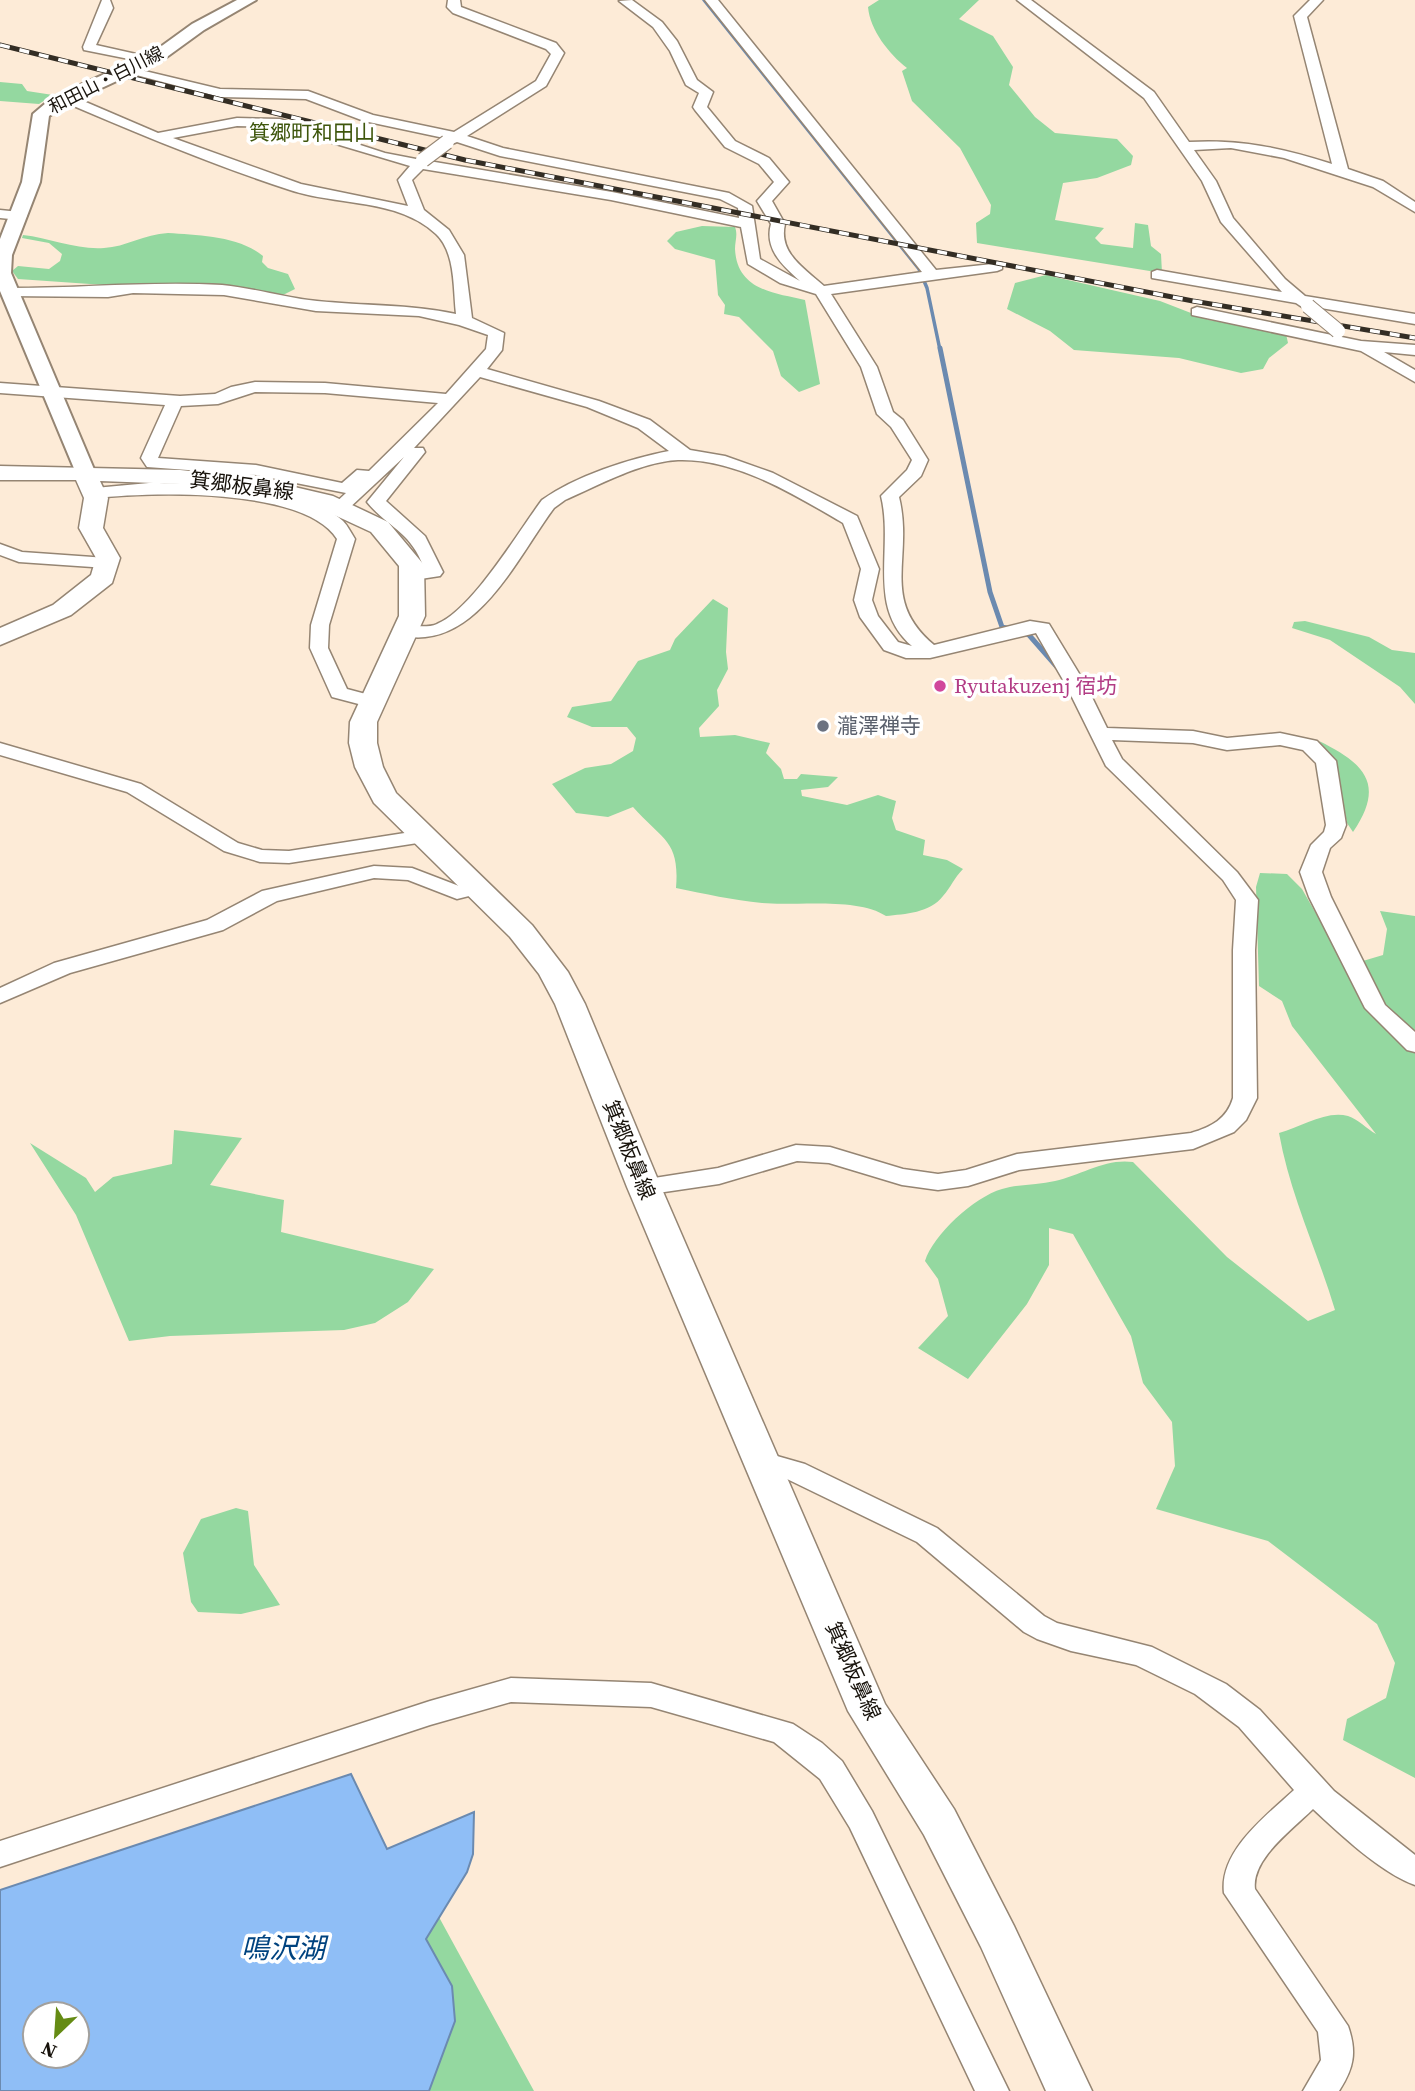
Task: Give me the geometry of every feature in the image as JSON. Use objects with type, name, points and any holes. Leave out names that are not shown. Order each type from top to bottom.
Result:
[{"type":"main road","name":"箕郷板鼻線","points":[[0,473],[90,484],[261,485],[295,491],[340,507],[367,521],[394,541],[410,561],[414,575],[415,604],[406,631],[370,701],[362,726],[366,760],[384,797],[528,939],[553,972],[570,1004],[644,1187],[868,1711],[939,1822],[999,1939],[1069,2091]]},
{"type":"main road","points":[[0,637],[62,610],[103,578],[107,563],[106,552],[91,528],[90,484]]},
{"type":"street","name":"和田山・白川線","points":[[90,484],[49,389],[13,293],[2,273],[2,262],[31,182],[41,114],[67,98],[149,61],[217,15],[248,0]]},
{"type":"street","points":[[638,0],[625,1],[643,11],[667,31],[691,82],[706,92],[700,107],[730,144],[764,161],[782,182],[764,201],[766,209],[778,224],[775,235],[778,247],[790,264],[821,291],[869,367],[885,414],[897,424],[920,460],[920,466],[890,496],[894,510],[895,541],[892,609],[901,628],[930,652]]},
{"type":"street","points":[[711,0],[931,274]]},
{"type":"street","points":[[1023,0],[1149,95],[1209,181],[1226,219],[1280,282],[1338,331],[1415,377]]},
{"type":"street","points":[[1317,0],[1300,16],[1342,174]]},
{"type":"street","points":[[418,212],[405,180],[421,162],[450,139],[541,83],[558,53],[551,46],[457,10],[453,7],[454,1]]},
{"type":"street","points":[[106,3],[107,8],[89,47],[149,61]]},
{"type":"street","points":[[128,71],[219,93],[308,95],[369,118],[500,152],[724,196],[746,206],[752,261],[780,281],[821,291],[997,266]]},
{"type":"street","points":[[67,98],[157,137],[297,188],[418,212],[444,233],[457,255],[464,321]]},
{"type":"street","points":[[157,137],[237,122],[279,123],[382,156],[612,196],[653,207],[747,224]]},
{"type":"street","points":[[1185,146],[1231,144],[1287,154],[1378,184],[1415,208]]},
{"type":"street","points":[[0,214],[20,216]]},
{"type":"street","points":[[1157,275],[1415,319]]},
{"type":"street","points":[[13,293],[184,287],[224,290],[316,306],[419,311],[464,321],[492,331],[497,337],[494,351],[477,371],[406,446],[340,507]]},
{"type":"street","points":[[1197,312],[1360,346],[1415,350]]},
{"type":"street","points":[[477,371],[593,404],[644,424],[685,455]]},
{"type":"street","points":[[0,388],[49,389],[175,401],[218,400],[237,390],[256,387],[325,388],[450,399]]},
{"type":"street","points":[[175,401],[149,458],[153,463],[256,470],[343,488],[352,485],[390,445],[406,446]]},
{"type":"street","points":[[414,575],[434,572],[428,553],[411,528],[376,502],[442,422],[434,417]]},
{"type":"street","points":[[406,631],[441,630],[451,624],[471,606],[548,504],[559,496],[666,456],[685,455],[738,464],[851,520],[870,569],[863,600],[870,617],[891,646],[906,652],[930,652],[1030,627],[1042,628],[1076,685],[1113,762],[1230,876],[1247,900],[1244,950],[1244,1104],[1236,1119],[1219,1132],[1193,1141],[1017,1162],[952,1181],[938,1182],[902,1177],[814,1152],[785,1155],[719,1176],[644,1187]]},
{"type":"street","points":[[90,484],[257,497],[304,508],[336,523],[344,531],[346,539],[320,625],[318,648],[339,693],[370,701]]},
{"type":"street","points":[[0,549],[19,557],[107,563]]},
{"type":"street","points":[[1099,734],[1193,737],[1227,744],[1280,739],[1300,742],[1317,750],[1326,761],[1336,825],[1334,834],[1321,845],[1311,872],[1320,897],[1376,1008],[1415,1045]]},
{"type":"street","points":[[0,749],[134,788],[231,847],[260,856],[289,857],[424,836]]},
{"type":"street","points":[[0,996],[62,968],[215,925],[270,896],[374,872],[412,874],[457,893],[478,888]]},
{"type":"street","points":[[763,1462],[795,1471],[927,1535],[1034,1624],[1052,1635],[1077,1644],[1146,1657],[1225,1698],[1245,1714],[1313,1790],[1378,1846],[1415,1872]]},
{"type":"street","points":[[0,1854],[430,1713],[511,1690],[650,1695],[783,1733],[825,1764],[861,1820],[992,2091]]},
{"type":"street","points":[[1313,1790],[1262,1839],[1238,1877],[1240,1893],[1332,2026],[1341,2049],[1335,2069],[1321,2091]]},
{"type":"green space","points":[[879,0],[979,0],[959,19],[993,36],[1013,67],[1009,85],[1035,117],[1055,133],[1117,139],[1133,156],[1131,165],[1097,178],[1063,183],[1055,220],[1104,228],[1095,238],[1101,244],[1133,248],[1135,223],[1148,225],[1151,246],[1161,254],[1162,273],[977,243],[976,223],[990,214],[991,205],[960,148],[912,101],[902,71],[907,68],[882,41],[872,24],[868,7]]},
{"type":"green space","points":[[0,82],[22,84],[27,91],[53,95],[39,104],[0,101]]},
{"type":"green space","points":[[702,226],[735,227],[737,263],[742,273],[750,281],[770,292],[805,300],[820,384],[799,392],[781,376],[773,351],[739,317],[724,314],[725,305],[718,295],[715,260],[675,249],[667,241],[676,232]]},
{"type":"green space","points":[[168,233],[218,238],[242,244],[263,256],[262,262],[268,268],[288,274],[295,289],[279,297],[18,279],[12,271],[18,266],[49,269],[60,261],[62,254],[49,243],[22,238],[23,235],[84,247],[104,248]]},
{"type":"green space","points":[[1046,275],[1160,301],[1209,320],[1286,334],[1288,343],[1269,358],[1263,369],[1241,373],[1179,358],[1074,350],[1050,331],[1007,309],[1015,283]]},
{"type":"green space","points":[[713,599],[728,608],[728,669],[717,690],[719,706],[699,728],[700,737],[735,735],[770,743],[766,753],[781,769],[784,779],[797,779],[801,774],[838,777],[828,787],[801,790],[802,796],[847,805],[878,795],[896,801],[892,818],[896,830],[925,840],[923,855],[947,860],[963,869],[938,902],[917,912],[886,916],[860,906],[762,903],[676,888],[672,850],[633,807],[608,817],[576,813],[552,784],[585,768],[611,764],[633,751],[636,738],[627,727],[592,727],[567,717],[572,707],[611,701],[638,661],[670,650],[675,639]]},
{"type":"green space","points":[[1305,621],[1369,637],[1392,650],[1415,653],[1415,704],[1400,687],[1330,640],[1292,628],[1294,622]]},
{"type":"green space","points":[[1319,741],[1349,758],[1366,778],[1368,801],[1353,832],[1347,823],[1334,760]]},
{"type":"green space","points":[[1260,873],[1287,874],[1302,889],[1346,966],[1383,955],[1387,929],[1380,911],[1415,916],[1415,1778],[1343,1740],[1347,1719],[1386,1698],[1395,1663],[1377,1624],[1268,1541],[1156,1509],[1175,1466],[1172,1422],[1143,1383],[1131,1336],[1073,1234],[1049,1228],[1049,1265],[1027,1304],[968,1379],[918,1348],[948,1316],[938,1279],[925,1261],[936,1240],[956,1218],[979,1200],[1002,1189],[1055,1181],[1123,1161],[1133,1162],[1227,1257],[1308,1321],[1335,1310],[1297,1200],[1279,1133],[1322,1117],[1340,1115],[1352,1117],[1376,1134],[1292,1026],[1282,1001],[1259,986],[1256,887]]},
{"type":"green space","points":[[174,1130],[242,1138],[210,1185],[284,1200],[281,1232],[434,1269],[408,1302],[375,1323],[344,1330],[170,1336],[129,1341],[76,1215],[30,1143],[86,1178],[95,1192],[113,1177],[172,1164]]},
{"type":"green space","points":[[236,1508],[248,1511],[254,1565],[280,1605],[241,1614],[198,1612],[191,1602],[183,1553],[201,1519]]},
{"type":"green space","points":[[434,1908],[534,2091],[429,2091],[455,2021],[426,1939]]},
{"type":"water","name":"鳴沢湖","points":[[351,1774],[387,1849],[474,1812],[473,1854],[467,1872],[426,1939],[452,1986],[455,2021],[429,2091],[0,2091],[0,1890]]},
{"type":"waterway","points":[[704,0],[919,269],[927,288],[940,350]]},
{"type":"waterway","points":[[940,348],[990,592],[1002,627],[1010,629]]},
{"type":"waterway","points":[[1020,632],[1029,635],[1057,667]]},
{"type":"railway","points":[[0,45],[465,160],[1193,301],[1415,338]]},
{"type":"place","name":"Ryutakuzenj 宿坊","points":[[940,686]]},
{"type":"place","name":"瀧澤禅寺","points":[[823,726]]},
{"type":"district","name":"箕郷町和田山","points":[[312,133]]}]
